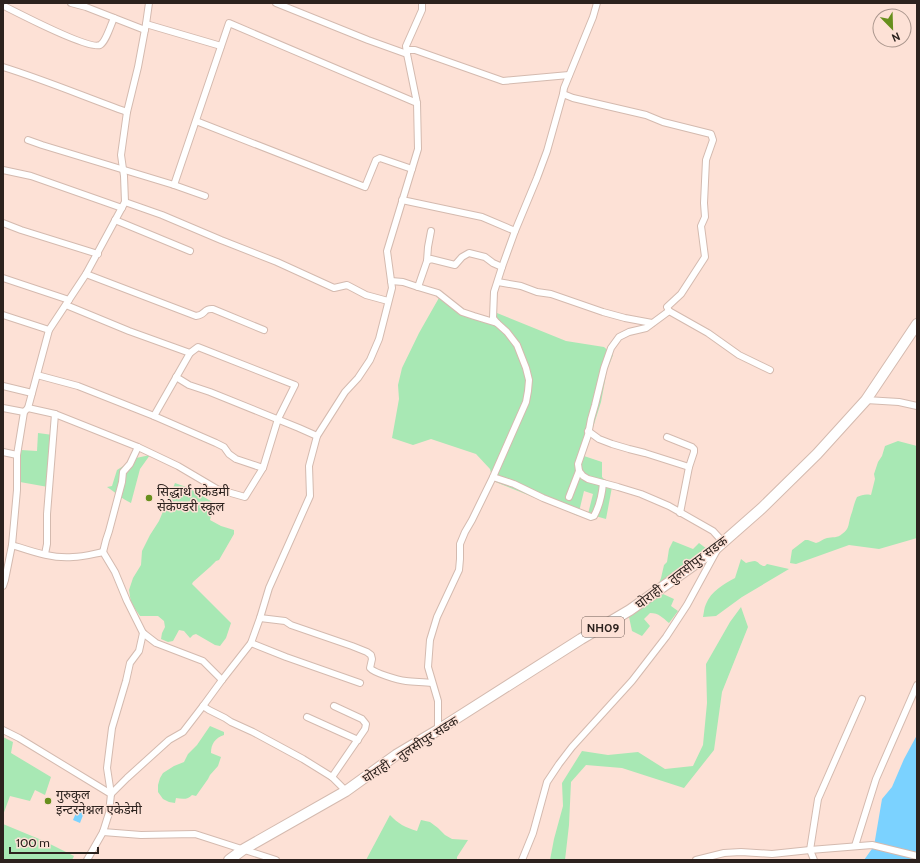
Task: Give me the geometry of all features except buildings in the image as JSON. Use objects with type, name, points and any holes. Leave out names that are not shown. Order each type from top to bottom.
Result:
[{"type":"main road","name":"घोराही - तुलसीपुर सडक","points":[[229,860],[346,791],[396,755],[630,610],[712,552],[762,508],[812,459],[866,400],[917,324]]},
{"type":"street","points":[[70,3],[86,7],[114,18],[221,46]]},
{"type":"street","points":[[3,586],[12,545],[17,490],[17,455],[26,410],[49,330],[68,303],[98,254],[123,205],[124,176],[121,155],[127,112],[138,67],[149,3]]},
{"type":"street","points":[[276,3],[368,40],[407,52],[415,50],[503,81],[569,75]]},
{"type":"street","points":[[111,794],[169,740],[183,732],[251,643],[269,588],[310,496],[309,466],[317,436],[345,392],[358,378],[370,360],[379,339],[392,288],[387,251],[418,149],[418,103],[406,46],[422,10],[422,3]]},
{"type":"street","points":[[438,730],[438,701],[428,667],[430,640],[437,617],[458,570],[460,544],[493,477],[526,402],[528,391],[529,380],[517,345],[493,318],[494,292],[515,232],[547,151],[564,88],[593,17],[597,3]]},
{"type":"street","points":[[6,7],[79,41],[99,46],[103,42],[114,18]]},
{"type":"street","points":[[174,185],[230,23],[418,103]]},
{"type":"street","points":[[3,67],[31,75],[92,100],[127,112]]},
{"type":"street","points":[[563,94],[573,98],[646,115],[663,122],[710,134],[713,140],[706,160],[704,203],[705,217],[701,226],[705,257],[684,290],[667,307],[669,311]]},
{"type":"street","points":[[196,121],[365,187],[376,160],[380,158],[412,169]]},
{"type":"street","points":[[28,140],[205,196]]},
{"type":"street","points":[[3,170],[30,176],[123,205],[162,215],[277,262],[334,288],[347,285],[366,295],[388,301]]},
{"type":"street","points":[[402,200],[482,218],[515,232]]},
{"type":"street","points":[[115,220],[190,251]]},
{"type":"street","points":[[3,223],[98,254]]},
{"type":"street","points":[[418,287],[427,261],[431,231]]},
{"type":"street","points":[[427,261],[430,259],[455,265],[462,257],[469,253],[485,258],[502,267]]},
{"type":"street","points":[[86,274],[196,316],[204,313],[208,308],[213,309],[264,330]]},
{"type":"street","points":[[3,278],[68,303],[129,330],[190,353]]},
{"type":"street","points":[[391,281],[403,282],[438,293],[462,312],[497,323]]},
{"type":"street","points":[[498,282],[551,294],[625,318],[652,323]]},
{"type":"street","points":[[569,497],[579,471],[578,464],[604,368],[611,348],[619,337],[630,332],[646,328],[669,311]]},
{"type":"street","points":[[669,311],[708,333],[739,355],[770,370]]},
{"type":"street","points":[[3,315],[49,330]]},
{"type":"street","points":[[3,408],[54,414],[138,447],[178,466],[218,489],[245,497],[263,468],[278,419],[295,385],[198,347],[190,353],[154,416]]},
{"type":"street","points":[[37,375],[78,386],[154,416],[216,443],[236,459],[263,468]]},
{"type":"street","points":[[176,377],[189,385],[278,419],[317,436]]},
{"type":"street","points":[[3,386],[32,393]]},
{"type":"street","points":[[866,400],[899,402],[917,406]]},
{"type":"street","points":[[45,554],[47,544],[47,514],[54,414]]},
{"type":"street","points":[[588,431],[599,439],[612,444],[689,467]]},
{"type":"street","points":[[667,437],[694,449],[680,513]]},
{"type":"street","points":[[138,447],[130,464],[124,472],[103,552],[115,572],[143,633],[156,643],[203,661],[222,680]]},
{"type":"street","points":[[3,452],[17,455]]},
{"type":"street","points":[[522,860],[533,833],[547,782],[572,747],[632,681],[666,637],[687,605],[722,543],[713,531],[669,506],[641,494],[588,479],[579,471]]},
{"type":"street","points":[[493,477],[514,484],[591,517],[594,516],[602,498],[603,483]]},
{"type":"street","points":[[12,545],[55,557],[72,557],[103,552]]},
{"type":"street","points":[[260,618],[285,621],[291,625],[367,652],[371,655],[372,659],[371,670],[378,673],[406,681],[432,683]]},
{"type":"street","points":[[87,860],[103,832],[109,813],[111,794],[107,768],[112,728],[130,663],[140,651],[143,633]]},
{"type":"street","points":[[251,643],[360,683]]},
{"type":"street","points":[[855,846],[876,779],[917,685]]},
{"type":"street","points":[[814,860],[810,850],[818,799],[862,699]]},
{"type":"street","points":[[203,706],[231,722],[253,732],[332,777],[346,791]]},
{"type":"street","points":[[332,777],[358,740],[365,729],[366,724],[362,719],[334,706]]},
{"type":"street","points":[[307,717],[358,740]]},
{"type":"street","points":[[3,730],[19,738],[111,794]]},
{"type":"street","points":[[103,832],[141,835],[195,834],[276,860]]},
{"type":"street","points":[[696,860],[724,853],[741,852],[772,854],[872,845],[917,856]]},
{"type":"green space","points":[[440,296],[457,311],[486,323],[497,313],[566,341],[604,347],[613,355],[607,370],[601,402],[584,456],[602,462],[602,477],[612,487],[606,519],[588,514],[593,494],[584,491],[578,516],[493,481],[490,469],[476,454],[431,439],[413,445],[392,438],[399,399],[398,385],[402,368],[419,333]]},
{"type":"green space","points":[[38,433],[53,435],[48,487],[20,482],[21,450],[37,451]]},
{"type":"green space","points":[[898,441],[917,446],[917,538],[879,549],[849,545],[796,564],[790,563],[792,550],[805,540],[816,543],[827,538],[839,536],[845,532],[857,497],[871,495],[875,479],[874,474],[885,446]]},
{"type":"green space","points":[[150,455],[140,469],[131,503],[107,487],[112,486],[117,470],[136,458]]},
{"type":"green space","points":[[175,483],[189,488],[214,503],[210,520],[221,526],[234,530],[234,534],[219,560],[216,561],[192,584],[231,623],[226,638],[220,646],[215,645],[196,634],[190,638],[184,631],[179,630],[173,641],[168,642],[161,639],[165,627],[164,621],[158,616],[140,616],[131,603],[129,590],[133,578],[141,565],[142,551],[159,521]]},
{"type":"green space","points":[[673,541],[693,549],[699,543],[707,549],[659,583],[664,565],[667,562],[669,549]]},
{"type":"green space","points":[[741,559],[746,563],[755,561],[763,566],[767,564],[789,569],[742,597],[716,616],[703,617],[708,599],[722,585],[735,578]]},
{"type":"green space","points":[[663,594],[674,599],[671,606],[678,611],[669,623],[658,615],[650,613],[644,619],[650,626],[642,636],[632,631],[629,617]]},
{"type":"green space","points":[[741,607],[748,627],[722,692],[714,750],[684,788],[622,768],[586,765],[571,782],[569,825],[565,860],[550,860],[563,806],[562,783],[582,751],[608,755],[638,752],[665,769],[693,766],[703,745],[707,703],[706,664],[730,622]]},
{"type":"green space","points":[[210,726],[224,732],[224,735],[214,742],[211,750],[211,753],[221,757],[218,766],[196,796],[192,795],[185,799],[176,798],[175,803],[163,799],[158,792],[158,785],[163,773],[184,762],[188,754],[197,745]]},
{"type":"green space","points":[[3,737],[13,742],[11,753],[51,777],[45,795],[35,790],[30,801],[10,796],[3,815]]},
{"type":"green space","points":[[390,815],[405,827],[413,830],[417,831],[421,820],[430,822],[452,839],[468,840],[457,857],[457,860],[366,860]]},
{"type":"green space","points":[[3,824],[44,841],[74,856],[72,860],[3,860]]},
{"type":"water","points":[[917,735],[917,860],[864,860],[874,846],[882,799],[892,787],[904,759]]},
{"type":"water","points":[[78,808],[85,810],[80,823],[73,820]]},
{"type":"place","name":"सिद्धार्थ एकेडमी सेकेण्डरी स्कूल","points":[[149,498]]},
{"type":"place","name":"गुरुकुल इन्टरनेश्नल एकेडेमी","points":[[48,801]]}]
